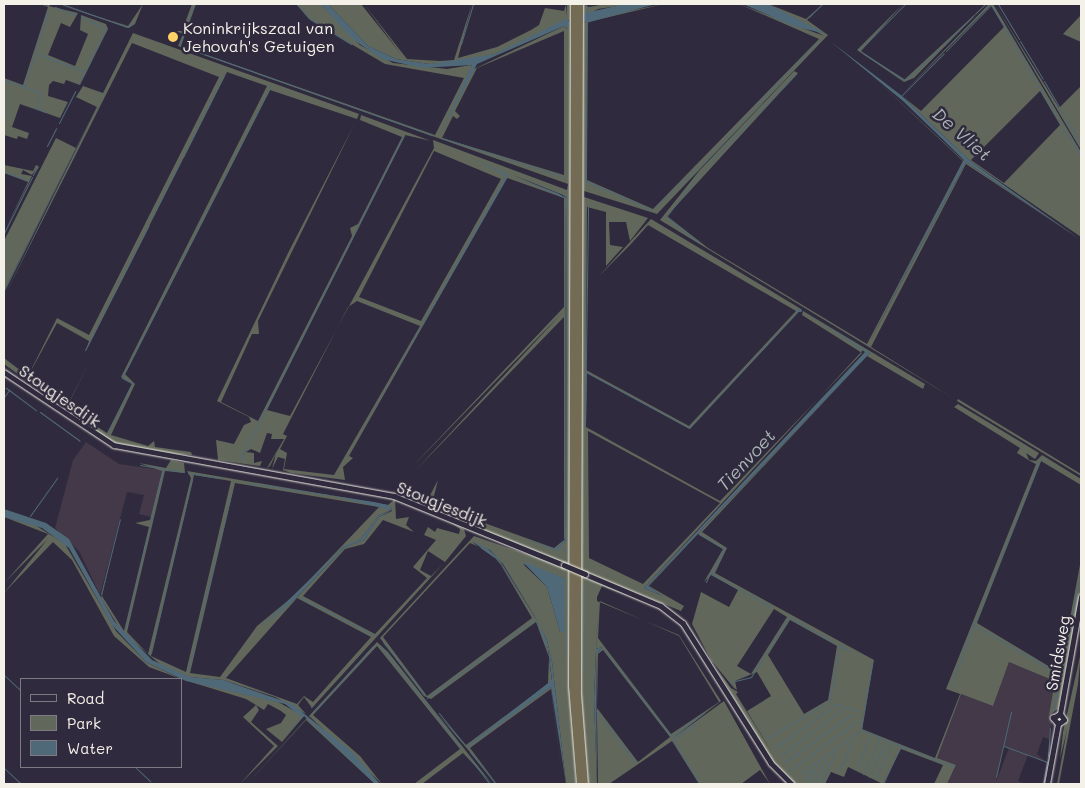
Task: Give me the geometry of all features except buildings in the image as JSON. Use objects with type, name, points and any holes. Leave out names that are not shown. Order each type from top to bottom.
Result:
[{"type":"highway","points":[[574,4],[572,686],[580,784]]},
{"type":"highway","points":[[579,4],[577,692],[584,784]]},
{"type":"street","name":"Stougjesdijk","points":[[4,372],[114,445],[394,496],[661,606],[684,622],[771,763],[792,784]]},
{"type":"street","name":"Smidsweg","points":[[1047,784],[1058,724],[1053,718],[1060,714],[1081,597]]},
{"type":"shaded area","points":[[86,442],[119,464],[162,470],[151,517],[139,514],[144,495],[127,492],[100,595],[79,551],[55,528],[73,460]]},
{"type":"shaded area","points":[[1009,662],[1059,681],[1049,739],[1043,737],[1037,754],[1045,761],[1028,755],[1018,781],[1025,784],[947,784],[956,766],[937,758],[961,694],[993,706]],"holes":[[[1003,746],[1009,748],[996,782]]]},
{"type":"green space","points":[[40,4],[78,13],[70,27],[61,23],[48,55],[75,66],[88,34],[80,30],[81,15],[106,24],[108,29],[80,85],[66,80],[64,84],[53,81],[49,85],[48,96],[68,102],[60,118],[20,104],[12,127],[29,133],[27,139],[18,136],[17,139],[4,135],[4,78],[23,85],[48,7]]},
{"type":"green space","points":[[57,4],[128,26],[143,4],[135,24],[129,28]]},
{"type":"green space","points":[[192,4],[196,4],[181,46],[435,135],[464,78],[385,64],[309,19],[296,4],[321,4],[360,45],[393,63],[447,69],[471,65],[474,69],[564,26],[567,29],[569,20],[495,54],[461,62],[429,64],[396,59],[368,46],[328,4],[361,4],[401,54],[364,4],[407,59],[440,61],[454,60],[472,4],[458,58],[497,47],[531,30],[539,25],[545,8],[564,11],[566,4],[567,16],[567,4],[571,4],[569,655],[576,784],[566,784],[552,662],[547,640],[543,633],[549,657],[536,622],[431,699],[424,696],[380,638],[474,536],[564,567],[450,517],[462,518],[444,514],[397,494],[425,505],[438,480],[432,504],[554,548],[564,540],[564,317],[414,472],[563,312],[409,470],[564,307],[564,198],[507,178],[349,456],[353,458],[343,467],[345,480],[291,473],[283,470],[285,459],[278,457],[272,469],[276,454],[267,468],[284,439],[271,439],[272,434],[267,433],[260,453],[251,449],[246,452],[254,453],[254,463],[262,461],[260,466],[218,460],[216,440],[234,444],[244,425],[251,422],[249,417],[217,401],[289,251],[355,123],[258,321],[259,334],[252,334],[221,402],[258,421],[352,236],[350,228],[358,224],[402,137],[360,120],[361,115],[431,141],[405,135],[267,410],[290,416],[337,329],[283,434],[287,436],[280,449],[287,453],[284,469],[334,475],[420,326],[357,301],[349,306],[434,148],[433,140],[567,190],[568,184],[178,46],[183,34],[176,31],[182,31]],"holes":[[[564,31],[564,175],[442,138],[453,116],[457,119],[460,116],[455,111],[477,68]],[[434,151],[501,179],[421,321],[359,297]],[[513,175],[567,198],[566,540],[559,548],[565,538],[566,198]],[[472,542],[490,550],[503,564],[534,615],[541,628],[499,561],[495,558],[532,618],[427,696],[383,637],[470,543],[479,547]],[[523,564],[564,578],[560,632],[547,587]]]},
{"type":"green space","points":[[582,4],[589,7],[605,4],[625,5],[598,9],[582,18]]},
{"type":"green space","points":[[664,4],[588,22],[587,180],[653,209],[819,39],[739,4],[824,36],[768,4],[806,19],[823,4],[807,20],[828,35],[657,214],[584,191],[584,197],[648,218],[630,241],[626,222],[609,222],[610,245],[623,247],[606,266],[606,212],[587,207],[586,370],[689,426],[796,311],[648,225],[598,277],[651,219],[801,309],[690,429],[587,373],[586,427],[720,501],[819,398],[644,588],[662,596],[648,586],[858,365],[702,532],[727,548],[715,573],[874,660],[862,729],[935,758],[960,694],[946,689],[1036,464],[1030,461],[1017,453],[1020,448],[954,407],[958,404],[1039,453],[1035,459],[1026,453],[1029,460],[1036,461],[1042,455],[1081,479],[1081,485],[1041,461],[977,623],[1060,673],[1081,559],[1081,588],[1058,709],[1049,715],[1055,681],[1009,662],[993,706],[961,694],[937,758],[956,765],[947,784],[934,784],[943,765],[901,749],[883,784],[848,767],[844,777],[831,772],[825,784],[796,784],[788,779],[772,761],[716,668],[731,688],[738,692],[736,694],[773,754],[747,711],[771,696],[757,672],[735,681],[737,690],[734,688],[711,660],[692,624],[701,592],[729,607],[738,590],[711,575],[704,582],[723,549],[698,534],[649,586],[684,606],[681,611],[583,571],[583,577],[661,608],[602,586],[597,597],[597,601],[600,602],[598,638],[671,734],[719,702],[679,636],[644,620],[679,635],[721,701],[673,738],[724,701],[770,784],[760,770],[741,784],[699,784],[672,741],[609,784],[598,784],[596,654],[603,647],[596,649],[594,699],[597,784],[587,784],[580,699],[582,19],[586,23],[588,19]],"holes":[[[588,431],[720,503],[643,584],[589,558]],[[774,609],[787,617],[751,674],[737,666]],[[790,620],[837,646],[828,700],[804,714],[768,655]],[[603,650],[670,737],[638,762],[597,708],[598,654]]]},
{"type":"green space","points":[[903,4],[861,51],[904,80],[986,4],[914,78],[904,82],[857,50]]},
{"type":"green space","points":[[989,4],[993,4],[1081,152],[1081,237],[970,161],[902,96],[921,111],[1004,27],[991,5],[903,93]],"holes":[[[1040,91],[1060,125],[1004,183],[971,160]]]},
{"type":"green space","points":[[995,4],[1059,108],[1081,86],[1081,150]]},
{"type":"green space","points":[[1081,15],[1081,42],[1063,34]]},
{"type":"green space","points":[[133,33],[359,114],[357,119],[270,90],[125,374],[135,384],[111,435],[148,446],[154,441],[155,447],[191,452],[192,455],[154,452],[114,443],[63,409],[75,416],[66,408],[90,361],[67,407],[107,433],[132,384],[121,377],[267,86],[227,72],[86,351],[89,341],[57,323],[26,380],[4,364],[4,358],[28,376],[57,318],[89,335],[219,77],[132,43],[4,297],[97,107],[76,97],[83,86],[103,93]]},
{"type":"green space","points":[[794,71],[798,73],[667,216],[708,248],[867,344],[963,161],[872,76],[964,161],[868,345],[966,162],[1081,240],[966,164],[871,347],[956,400],[660,220],[699,171]]},
{"type":"green space","points":[[56,138],[76,148],[4,291],[4,241]]},
{"type":"green space","points":[[4,165],[33,171],[36,165],[38,166],[32,175],[23,170],[21,174],[32,176],[4,232],[28,182],[4,173]]},
{"type":"green space","points":[[803,311],[925,384],[923,389],[867,356],[870,353],[863,350],[861,352],[802,315]]},
{"type":"green space","points":[[958,399],[1081,474],[1081,476],[957,401]]},
{"type":"green space","points":[[171,460],[184,463],[185,473],[165,471],[127,632],[148,654],[121,631],[101,598],[120,520],[102,596],[124,631],[149,527],[135,523],[150,520],[162,471],[139,463],[166,468]]},
{"type":"green space","points":[[187,471],[375,503],[391,510],[379,515],[361,539],[343,547],[286,607],[345,547],[364,540],[379,517],[392,511],[391,507],[377,503],[388,505],[395,499],[396,519],[409,517],[406,525],[414,532],[383,520],[364,544],[345,549],[303,596],[375,634],[427,578],[413,567],[436,540],[424,535],[428,527],[435,532],[437,528],[459,534],[460,529],[450,522],[464,529],[466,536],[445,562],[428,551],[420,570],[431,576],[443,564],[312,708],[304,697],[298,705],[306,714],[275,697],[223,680],[189,677],[161,665],[148,654],[191,478]],"holes":[[[194,475],[231,481],[186,672],[151,656]],[[235,483],[379,507],[296,594],[257,626],[220,677],[190,673]],[[297,598],[371,637],[313,702],[304,696],[297,704],[226,678]]]},
{"type":"green space","points":[[4,517],[35,525],[65,544],[116,631],[146,662],[179,678],[149,667],[114,636],[72,560],[53,542],[4,593],[47,540],[4,583],[48,534]]},
{"type":"green space","points":[[377,642],[388,652],[492,784],[463,753],[422,784],[414,784],[460,749],[377,646],[313,715],[360,756],[382,784],[309,716]]},
{"type":"green space","points":[[1081,652],[1078,684],[1059,784],[1057,784],[1067,730],[1060,759],[1063,732]]},
{"type":"green space","points":[[549,657],[552,682],[466,747],[551,687],[563,784],[551,689],[470,748],[497,784],[436,712],[466,745],[548,684]]},
{"type":"green space","points":[[182,679],[278,702],[304,716],[282,742],[266,729],[281,723],[286,715],[268,704],[264,710],[246,699]]},
{"type":"green space","points":[[256,705],[259,710],[251,722],[278,746],[240,784],[274,746],[243,717]]},
{"type":"green space","points":[[307,718],[353,758],[375,784],[306,720],[247,784]]},
{"type":"water","points":[[321,4],[328,4],[368,46],[396,59],[429,64],[495,54],[566,19],[570,22],[567,29],[564,26],[477,64],[439,137],[472,65],[422,68],[382,59],[351,38]]},
{"type":"water","points":[[625,4],[656,4],[586,23],[582,19],[585,13]]},
{"type":"water","points":[[743,4],[770,5],[826,34],[793,26]]},
{"type":"water","points":[[133,35],[4,293],[4,291]]},
{"type":"water","points":[[830,41],[902,96],[970,161],[1081,240],[966,162],[868,345],[964,160],[903,101]]},
{"type":"water","points":[[474,159],[509,175],[337,475],[506,176]]},
{"type":"water","points":[[513,176],[567,198],[566,540],[557,551],[525,539],[556,549],[565,539],[566,199]]},
{"type":"water","points":[[804,312],[870,353],[648,586],[662,596],[644,588],[865,352]]},
{"type":"water","points":[[329,495],[388,505],[392,510],[379,517],[364,540],[345,547],[292,602],[260,628],[345,545],[361,539],[379,515],[391,510]]},
{"type":"water","points":[[4,509],[46,523],[69,539],[114,621],[152,660],[190,677],[223,680],[292,704],[352,752],[380,784],[375,784],[304,716],[281,740],[302,717],[285,704],[186,681],[146,662],[112,625],[69,548],[42,528],[4,517]]},
{"type":"water","points":[[472,541],[488,549],[499,559],[534,615],[547,640],[552,662],[566,784],[551,687],[466,747],[552,680],[548,649],[534,616],[499,561]]},
{"type":"water","points":[[522,561],[564,578],[564,632],[560,632],[547,587]]},
{"type":"water","points":[[603,647],[596,654],[597,784],[594,699],[596,649]]},
{"type":"waterway","points":[[45,4],[49,5]]},
{"type":"waterway","points":[[62,4],[127,27],[133,23]]},
{"type":"waterway","points":[[180,44],[194,4]]},
{"type":"waterway","points":[[297,4],[310,19],[351,44]]},
{"type":"waterway","points":[[461,44],[473,4]]},
{"type":"waterway","points":[[586,4],[586,10]]},
{"type":"waterway","points":[[809,17],[822,4]]},
{"type":"waterway","points":[[860,50],[905,4]]},
{"type":"waterway","points":[[976,13],[985,4]]},
{"type":"waterway","points":[[998,4],[1019,39]]},
{"type":"waterway","points":[[946,51],[991,5],[1010,37]]},
{"type":"waterway","points":[[55,7],[75,15]]},
{"type":"waterway","points":[[24,87],[48,12]]},
{"type":"waterway","points":[[943,46],[973,16]]},
{"type":"waterway","points":[[81,17],[106,28],[85,72]]},
{"type":"waterway","points":[[586,25],[586,181],[651,210]]},
{"type":"waterway","points":[[1012,40],[1036,82]]},
{"type":"waterway","points":[[795,65],[818,41]]},
{"type":"waterway","points":[[1020,41],[1043,79]]},
{"type":"waterway","points":[[187,48],[431,135]]},
{"type":"waterway","points":[[864,54],[905,80],[941,48]]},
{"type":"waterway","points":[[902,95],[944,53]]},
{"type":"waterway","points":[[38,54],[85,72],[79,83]]},
{"type":"waterway","points":[[786,75],[792,68]]},
{"type":"waterway","points":[[753,118],[796,74]]},
{"type":"waterway","points":[[183,157],[224,75]]},
{"type":"waterway","points":[[754,108],[783,78]]},
{"type":"waterway","points":[[4,80],[41,93],[36,108],[45,112]]},
{"type":"waterway","points":[[1044,81],[1065,117]]},
{"type":"waterway","points":[[108,432],[132,383],[122,378],[271,85]]},
{"type":"waterway","points":[[1038,85],[1062,125]]},
{"type":"waterway","points":[[59,123],[75,91]]},
{"type":"waterway","points":[[739,124],[747,116]]},
{"type":"waterway","points":[[1066,119],[1081,145]]},
{"type":"waterway","points":[[704,169],[751,120]]},
{"type":"waterway","points":[[714,151],[737,127]]},
{"type":"waterway","points":[[1063,127],[1081,157]]},
{"type":"waterway","points":[[47,146],[56,128]]},
{"type":"waterway","points":[[240,460],[404,135]]},
{"type":"waterway","points":[[442,138],[561,176]]},
{"type":"waterway","points":[[700,166],[712,153]]},
{"type":"waterway","points":[[151,219],[181,160]]},
{"type":"waterway","points":[[33,175],[37,166]]},
{"type":"waterway","points":[[677,187],[697,168]]},
{"type":"waterway","points":[[4,172],[27,180]]},
{"type":"waterway","points":[[698,242],[666,217],[700,173]]},
{"type":"waterway","points":[[4,233],[32,177]]},
{"type":"waterway","points":[[655,207],[675,189]]},
{"type":"waterway","points":[[585,427],[588,205]]},
{"type":"waterway","points":[[85,350],[149,225]]},
{"type":"waterway","points":[[586,372],[689,428],[799,310]]},
{"type":"waterway","points":[[4,397],[9,390],[6,388]]},
{"type":"waterway","points":[[9,390],[36,410]]},
{"type":"waterway","points":[[40,412],[80,441]]},
{"type":"waterway","points":[[1041,458],[974,625],[1062,676]]},
{"type":"waterway","points":[[140,465],[183,472]]},
{"type":"waterway","points":[[125,629],[163,469]]},
{"type":"waterway","points":[[188,473],[221,478]]},
{"type":"waterway","points":[[30,516],[57,478]]},
{"type":"waterway","points":[[151,653],[192,479]]},
{"type":"waterway","points":[[248,483],[329,495]]},
{"type":"waterway","points":[[188,672],[232,490]]},
{"type":"waterway","points":[[101,594],[120,519]]},
{"type":"waterway","points":[[699,534],[724,549],[712,573]]},
{"type":"waterway","points":[[561,546],[566,552]]},
{"type":"waterway","points":[[1053,711],[1081,572]]},
{"type":"waterway","points":[[706,582],[710,573],[771,607]]},
{"type":"waterway","points":[[566,653],[567,579]]},
{"type":"waterway","points":[[582,672],[583,586]]},
{"type":"waterway","points":[[300,597],[373,635]]},
{"type":"waterway","points":[[731,682],[751,677],[789,617],[833,642]]},
{"type":"waterway","points":[[427,698],[533,620]]},
{"type":"waterway","points":[[951,685],[974,625]]},
{"type":"waterway","points":[[383,642],[424,694]]},
{"type":"waterway","points":[[837,644],[850,651]]},
{"type":"waterway","points":[[313,713],[373,646]]},
{"type":"waterway","points":[[380,646],[420,696]]},
{"type":"waterway","points":[[767,738],[829,702],[840,646]]},
{"type":"waterway","points":[[602,647],[672,737]]},
{"type":"waterway","points":[[872,663],[861,730],[954,767]]},
{"type":"waterway","points":[[4,675],[20,690]]},
{"type":"waterway","points":[[423,699],[460,747]]},
{"type":"waterway","points":[[311,707],[314,704]]},
{"type":"waterway","points":[[835,704],[858,711]]},
{"type":"waterway","points":[[775,748],[833,706]]},
{"type":"waterway","points":[[781,755],[843,709]]},
{"type":"waterway","points":[[596,711],[635,762]]},
{"type":"waterway","points":[[996,777],[1011,712]]},
{"type":"waterway","points":[[439,713],[463,743]]},
{"type":"waterway","points":[[673,736],[704,713]]},
{"type":"waterway","points":[[785,762],[852,714]]},
{"type":"waterway","points":[[790,770],[857,721]]},
{"type":"waterway","points":[[695,724],[673,740],[700,784]]},
{"type":"waterway","points":[[1048,756],[1050,728]]},
{"type":"waterway","points":[[801,773],[859,731]]},
{"type":"waterway","points":[[856,769],[870,738]]},
{"type":"waterway","points":[[863,774],[879,740]]},
{"type":"waterway","points":[[839,771],[853,741]]},
{"type":"waterway","points":[[869,777],[885,743]]},
{"type":"waterway","points":[[875,779],[891,745]]},
{"type":"waterway","points":[[1004,746],[1047,762]]},
{"type":"waterway","points":[[883,784],[900,747]]},
{"type":"waterway","points":[[821,784],[836,751]]},
{"type":"waterway","points":[[470,752],[496,784]]},
{"type":"waterway","points":[[468,756],[490,784]]},
{"type":"waterway","points":[[814,784],[826,759]]},
{"type":"waterway","points":[[1043,784],[1047,762]]},
{"type":"waterway","points":[[809,782],[817,765]]},
{"type":"waterway","points":[[4,768],[21,784]]},
{"type":"waterway","points":[[136,768],[150,781]]},
{"type":"waterway","points":[[805,780],[811,770]]},
{"type":"place","name":"Koninkrijkszaal van Jehovah's Getuigen","points":[[173,37]]},
{"type":"water label","name":"De Vliet","points":[[962,134]]},
{"type":"water label","name":"Tienvoet","points":[[746,460]]}]
